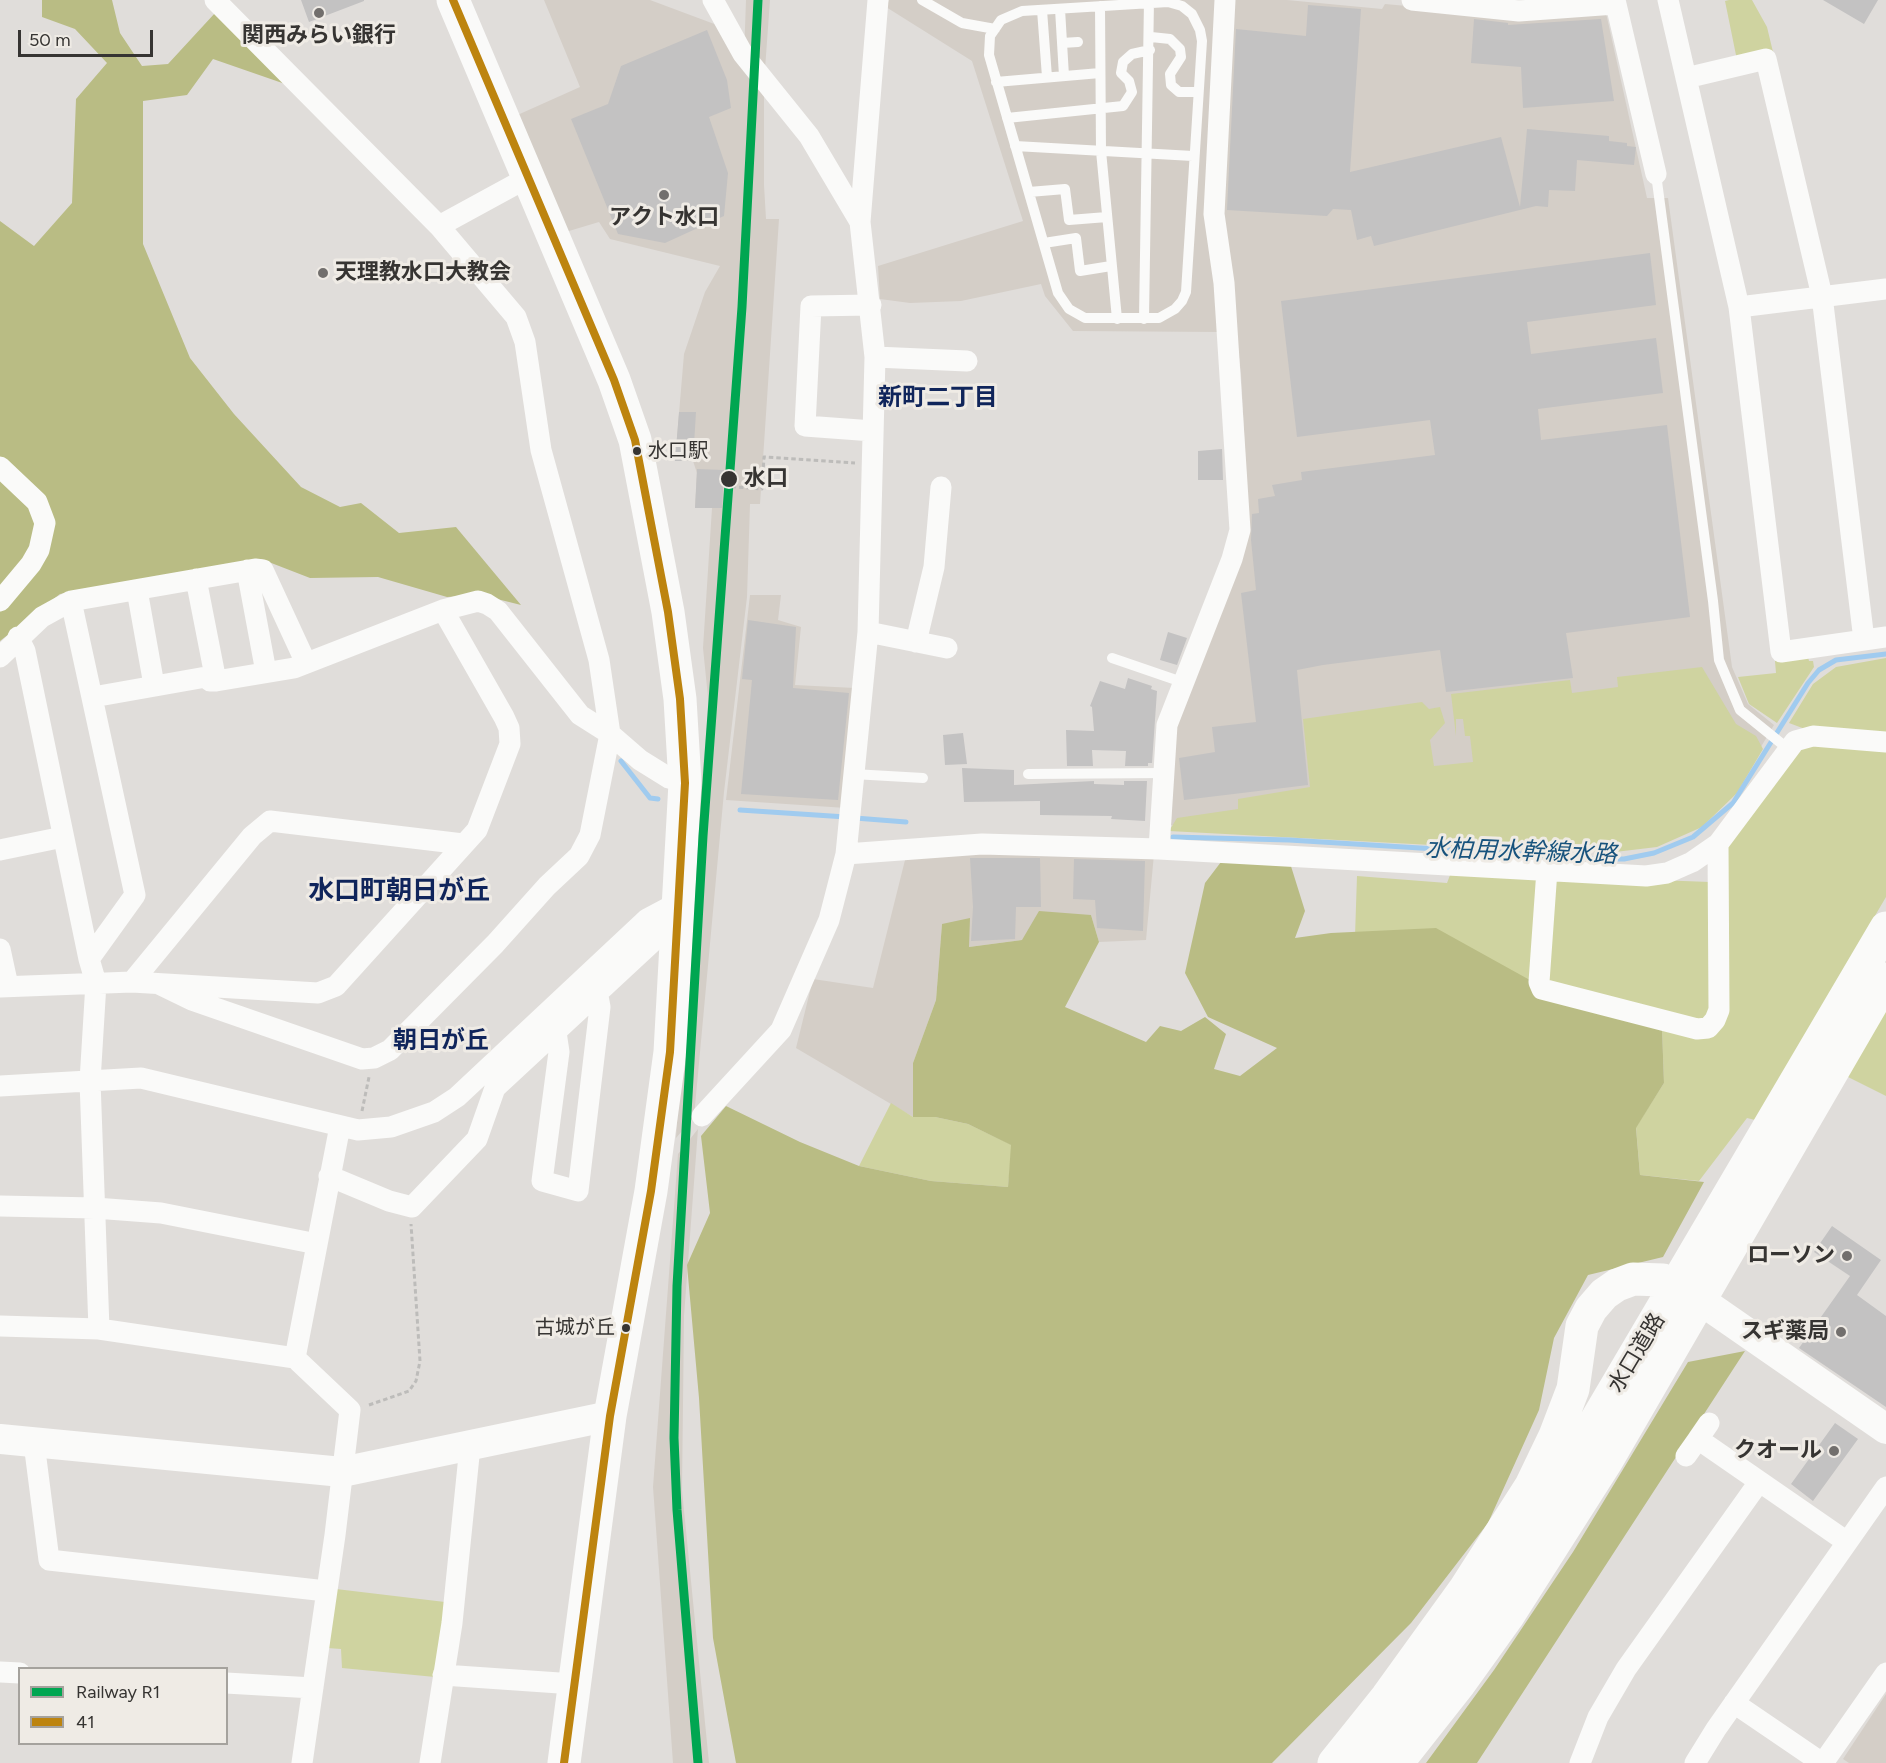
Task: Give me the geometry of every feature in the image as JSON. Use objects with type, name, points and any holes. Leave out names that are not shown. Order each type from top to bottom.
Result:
[{"type":"highway","points":[[453,0],[614,380],[634,440],[645,484],[680,699],[685,783],[670,1052],[651,1191],[610,1416],[564,1763]]},
{"type":"highway","name":"水口道路","points":[[1404,1757],[1467,1673],[1553,1547],[1606,1462],[1688,1293],[1886,928]]},
{"type":"highway","name":"水口道路","points":[[1365,1763],[1455,1651],[1501,1582],[1688,1293],[1886,980]]},
{"type":"highway","points":[[1335,1763],[1387,1697],[1466,1589],[1531,1486],[1556,1436],[1573,1389],[1582,1326],[1591,1309],[1604,1294],[1617,1285],[1633,1279],[1663,1280],[1688,1293]]},
{"type":"street","points":[[159,984],[192,1000],[362,1059],[374,1058],[390,1050],[495,944],[547,886],[579,856],[590,835],[610,734],[597,650],[541,450],[525,342],[516,317],[439,226],[215,0]]},
{"type":"street","points":[[713,0],[743,54],[809,136],[860,222]]},
{"type":"street","points":[[702,1116],[781,1030],[830,920],[846,854],[868,632],[875,357],[860,222],[878,0]]},
{"type":"street","points":[[1159,849],[1167,725],[1232,558],[1240,530],[1224,283],[1214,214],[1225,0]]},
{"type":"street","points":[[1413,0],[1519,11],[1615,2],[1656,174]]},
{"type":"street","points":[[1668,0],[1739,307],[1781,652],[1886,637]]},
{"type":"street","points":[[1686,78],[1766,59],[1822,296],[1864,640]]},
{"type":"street","points":[[439,226],[527,178]]},
{"type":"street","points":[[1739,307],[1886,289]]},
{"type":"street","points":[[871,305],[811,306],[805,426],[873,431]]},
{"type":"street","points":[[875,357],[967,361]]},
{"type":"street","points":[[0,467],[37,502],[45,523],[39,550],[31,564],[0,601]]},
{"type":"street","points":[[916,642],[934,567],[941,487]]},
{"type":"street","points":[[247,570],[266,672]]},
{"type":"street","points":[[0,657],[18,638],[47,614],[71,601],[247,570],[263,570],[306,663]]},
{"type":"street","points":[[196,579],[216,681]]},
{"type":"street","points":[[137,590],[154,685]]},
{"type":"street","points":[[71,601],[135,896],[89,959]]},
{"type":"street","points":[[93,697],[206,677],[210,681],[216,681],[306,663],[443,610],[478,602],[492,608],[580,715],[610,734],[640,760],[669,778],[685,783]]},
{"type":"street","points":[[0,949],[4,987],[132,982],[318,993],[336,986],[477,830],[484,817],[510,744],[509,728],[443,610]]},
{"type":"street","points":[[868,632],[947,648]]},
{"type":"street","points":[[18,638],[25,651],[89,959],[96,982],[90,1081],[99,1329]]},
{"type":"street","points":[[846,854],[982,844],[1159,849],[1657,875],[1692,862],[1718,844],[1772,775],[1780,742],[1813,736],[1886,742]]},
{"type":"street","points":[[132,982],[252,836],[270,821],[463,844]]},
{"type":"street","points":[[0,850],[63,837]]},
{"type":"street","points":[[1547,870],[1539,982],[1542,989],[1697,1029],[1708,1028],[1715,1020],[1719,1010],[1718,844]]},
{"type":"street","points":[[329,1176],[412,1208],[477,1139],[495,1088],[662,933],[679,902]]},
{"type":"street","points":[[0,1086],[128,1077],[148,1079],[340,1126],[376,1130],[392,1127],[434,1113],[457,1097],[647,919],[679,902]]},
{"type":"street","points":[[556,1032],[559,1052],[542,1181],[578,1191],[600,1007],[597,991]]},
{"type":"street","points":[[295,1358],[340,1126]]},
{"type":"street","points":[[0,1206],[95,1208],[161,1213],[317,1244]]},
{"type":"street","points":[[1688,1293],[1886,1429]]},
{"type":"street","points":[[0,1326],[99,1329],[295,1358],[350,1410],[302,1763]]},
{"type":"street","points":[[0,1439],[342,1472],[610,1416]]},
{"type":"street","points":[[1697,1439],[1847,1542]]},
{"type":"street","points":[[34,1443],[49,1560],[326,1591]]},
{"type":"street","points":[[430,1763],[452,1623],[470,1446]]},
{"type":"street","points":[[1580,1763],[1593,1727],[1612,1691],[1759,1482]]},
{"type":"street","points":[[1695,1763],[1734,1703],[1886,1486]]},
{"type":"street","points":[[0,1672],[18,1673]]},
{"type":"street","points":[[1734,1703],[1822,1763],[1886,1673]]},
{"type":"street","points":[[443,1675],[574,1684]]},
{"type":"street","points":[[228,1683],[313,1688]]},
{"type":"lane","points":[[922,0],[962,23],[995,30]]},
{"type":"lane","points":[[1144,318],[1150,1]]},
{"type":"lane","points":[[1150,1],[1182,6],[1197,23],[1202,41],[1186,292],[1182,301],[1168,314],[1159,318],[1085,318],[1069,309],[1058,293],[989,55],[990,36],[995,30],[1001,20],[1022,11],[1150,1]]},
{"type":"lane","points":[[1100,6],[1101,151],[1117,319]]},
{"type":"lane","points":[[1060,9],[1064,76]]},
{"type":"lane","points":[[1042,10],[1047,77]]},
{"type":"lane","points":[[1150,37],[1170,39],[1180,49],[1181,57],[1170,74],[1171,86],[1179,92],[1198,92]]},
{"type":"lane","points":[[1062,43],[1078,42]]},
{"type":"lane","points":[[1007,118],[1119,108],[1128,102],[1131,86],[1121,73],[1123,62],[1132,54],[1150,50]]},
{"type":"lane","points":[[996,82],[1100,73]]},
{"type":"lane","points":[[1015,146],[1193,156]]},
{"type":"lane","points":[[1656,174],[1719,660],[1740,710],[1780,742]]},
{"type":"lane","points":[[1029,192],[1065,189],[1068,220],[1107,217]]},
{"type":"lane","points":[[1044,243],[1076,238],[1080,271],[1111,266]]},
{"type":"lane","points":[[1112,658],[1182,682]]},
{"type":"lane","points":[[1028,774],[1164,773]]},
{"type":"lane","points":[[853,774],[923,778]]},
{"type":"path","points":[[724,486],[762,489],[764,457],[872,464]]},
{"type":"path","points":[[749,488],[751,470]]},
{"type":"path","points":[[363,1106],[369,1074]]},
{"type":"path","points":[[350,1410],[393,1399],[409,1391],[416,1381],[420,1361],[417,1291],[410,1229],[412,1208]]},
{"type":"shaded area","points":[[544,0],[650,0],[725,28],[744,56],[746,0],[770,0],[764,83],[764,185],[766,219],[779,219],[760,504],[750,504],[747,597],[724,792],[694,1117],[676,1138],[695,846],[709,707],[703,648],[712,508],[695,508],[697,473],[693,461],[675,461],[684,354],[705,292],[720,266],[610,239],[599,222],[559,234],[513,117],[580,87]]},
{"type":"shaded area","points":[[889,0],[1220,0],[1218,332],[1073,331],[1045,296],[1041,284],[961,301],[910,303],[880,299],[878,266],[1023,221],[972,61],[886,7]]},
{"type":"shaded area","points":[[1233,0],[1287,0],[1382,9],[1385,4],[1516,16],[1606,13],[1647,198],[1668,198],[1732,667],[1748,704],[1774,725],[1734,792],[1572,850],[1171,825],[1175,726],[1248,509],[1241,374],[1220,189]]},
{"type":"shaded area","points":[[750,595],[781,595],[778,620],[801,627],[795,685],[855,688],[846,808],[726,800]]},
{"type":"shaded area","points":[[980,851],[1154,854],[1146,940],[1099,942],[1091,915],[1022,940],[969,947],[942,924],[936,1000],[913,1063],[913,1117],[796,1048],[813,979],[873,988],[906,856]]},
{"type":"shaded area","points":[[698,1129],[684,1316],[682,1490],[709,1763],[673,1763],[653,1487],[678,1154]]},
{"type":"shaded area","points":[[1886,1694],[1886,1763],[1849,1763],[1843,1759]]},
{"type":"green space","points":[[42,0],[112,0],[120,33],[142,66],[168,64],[215,13],[288,85],[213,59],[187,95],[143,101],[143,244],[190,358],[234,414],[301,487],[340,507],[361,503],[399,533],[456,527],[521,605],[481,595],[447,597],[378,577],[310,578],[261,559],[60,594],[0,641],[0,221],[34,246],[72,203],[76,99],[107,63],[75,29],[42,17]]},
{"type":"green space","points":[[1752,0],[1767,27],[1773,52],[1737,60],[1725,1]]},
{"type":"green space","points":[[1808,657],[1809,661],[1813,661],[1814,667],[1777,723],[1749,704],[1738,677],[1776,673],[1775,661]]},
{"type":"green space","points":[[1886,658],[1886,735],[1805,729],[1789,723],[1813,684],[1836,667]]},
{"type":"green space","points":[[1702,667],[1736,724],[1756,736],[1763,749],[1737,793],[1702,827],[1657,847],[1615,852],[1469,847],[1169,831],[1177,818],[1238,809],[1238,799],[1310,787],[1303,719],[1422,702],[1429,709],[1440,707],[1445,723],[1430,740],[1434,766],[1473,762],[1470,736],[1465,736],[1463,719],[1456,719],[1456,736],[1451,694],[1570,680],[1572,693],[1618,687],[1617,677]]},
{"type":"green space","points":[[1813,740],[1886,748],[1886,897],[1755,1120],[1747,1118],[1699,1181],[1640,1175],[1636,1127],[1664,1083],[1662,1028],[1716,1034],[1722,859],[1730,840],[1791,754]]},
{"type":"green space","points":[[1224,858],[1290,863],[1305,911],[1295,938],[1331,933],[1436,928],[1537,984],[1662,1028],[1664,1083],[1636,1128],[1640,1175],[1704,1182],[1663,1257],[1588,1275],[1554,1338],[1539,1410],[1488,1523],[1411,1623],[1272,1763],[736,1763],[713,1638],[699,1398],[687,1265],[710,1213],[701,1136],[726,1106],[800,1142],[859,1166],[931,1181],[1008,1187],[1011,1145],[968,1124],[935,1117],[913,1117],[913,1063],[936,1000],[942,924],[970,918],[969,947],[1022,940],[1039,911],[1091,915],[1099,942],[1065,1007],[1146,1042],[1160,1026],[1181,1031],[1205,1017],[1226,1034],[1214,1069],[1240,1076],[1277,1048],[1208,1017],[1185,973],[1205,883]]},
{"type":"green space","points":[[1452,870],[1543,876],[1537,983],[1355,936],[1357,876],[1447,883]]},
{"type":"green space","points":[[1550,876],[1710,882],[1717,1009],[1706,1026],[1544,987]]},
{"type":"green space","points":[[1886,1010],[1886,1096],[1846,1076]]},
{"type":"green space","points":[[891,1103],[913,1117],[935,1117],[968,1124],[1012,1145],[1008,1187],[931,1181],[859,1166]]},
{"type":"green space","points":[[1745,1351],[1477,1763],[1426,1763],[1494,1670],[1573,1552],[1688,1362]]},
{"type":"green space","points":[[336,1589],[445,1602],[435,1677],[342,1668],[341,1649],[327,1648]]},
{"type":"building","name":"関西みらい銀行","points":[[301,0],[364,0],[364,1],[309,22]]},
{"type":"building","points":[[1823,0],[1878,0],[1864,24]]},
{"type":"building","points":[[1308,5],[1361,9],[1350,172],[1501,137],[1520,207],[1527,129],[1609,136],[1609,141],[1627,143],[1627,146],[1636,147],[1634,165],[1577,160],[1575,191],[1549,190],[1548,207],[1536,206],[1374,246],[1371,236],[1357,240],[1351,210],[1333,209],[1327,216],[1227,210],[1236,29],[1306,36]]},
{"type":"building","points":[[1474,19],[1508,23],[1508,25],[1601,19],[1614,101],[1523,108],[1521,67],[1471,63]]},
{"type":"building","points":[[707,30],[727,80],[731,108],[709,117],[728,173],[724,216],[665,243],[618,234],[571,119],[608,104],[621,66]]},
{"type":"building","points":[[1650,253],[1656,305],[1527,322],[1531,354],[1656,338],[1663,393],[1538,409],[1541,440],[1667,425],[1690,617],[1566,633],[1573,678],[1446,692],[1440,650],[1297,670],[1308,785],[1184,800],[1179,758],[1215,752],[1212,727],[1256,722],[1241,593],[1256,590],[1251,540],[1252,514],[1259,513],[1258,499],[1275,496],[1272,485],[1302,480],[1301,472],[1435,455],[1430,420],[1297,437],[1281,301]]},
{"type":"building","points":[[679,412],[696,412],[693,461],[675,461]]},
{"type":"building","points":[[1222,449],[1223,480],[1198,480],[1198,451]]},
{"type":"building","name":"水口駅","points":[[697,469],[724,470],[722,508],[695,508]]},
{"type":"building","points":[[748,620],[796,627],[793,688],[849,693],[838,800],[741,794],[752,680],[742,679]]},
{"type":"building","points":[[1168,632],[1187,638],[1177,665],[1160,660]]},
{"type":"building","points":[[1128,678],[1152,686],[1151,689],[1157,691],[1152,763],[1148,763],[1148,766],[1125,766],[1126,751],[1092,750],[1093,766],[1067,766],[1066,730],[1094,731],[1092,707],[1090,706],[1100,681],[1125,689]]},
{"type":"building","points":[[963,733],[967,764],[945,765],[943,735]]},
{"type":"building","points":[[962,768],[1014,770],[1014,785],[1094,781],[1094,784],[1124,785],[1124,781],[1147,781],[1145,821],[1111,819],[1112,816],[1040,815],[1040,801],[964,802]]},
{"type":"building","points":[[970,858],[1040,858],[1041,907],[1016,907],[1015,939],[971,941],[973,907]]},
{"type":"building","points":[[1074,859],[1145,861],[1143,931],[1097,928],[1095,900],[1073,899]]},
{"type":"building","points":[[1832,1226],[1881,1260],[1857,1295],[1886,1316],[1886,1407],[1799,1348],[1850,1276],[1814,1252]]},
{"type":"building","points":[[1835,1423],[1858,1439],[1813,1501],[1791,1484]]},
{"type":"waterway","name":"水柏用水幹線水路","points":[[1173,837],[1289,840],[1601,859],[1624,859],[1654,853],[1693,837],[1733,803],[1808,683],[1819,670],[1836,660],[1886,654]]},
{"type":"waterway","points":[[621,761],[650,798],[658,799]]},
{"type":"waterway","name":"水柏用水幹線水路","points":[[740,810],[846,817]]},
{"type":"waterway","name":"水柏用水幹線水路","points":[[855,818],[906,822]]},
{"type":"rail line","name":"R1","points":[[698,1763],[677,1510],[674,1438],[677,1286],[703,836],[742,307],[758,0]]},
{"type":"transit line","name":"41","points":[[453,0],[614,380],[635,440],[668,612],[680,699],[685,783],[670,1052],[651,1191],[610,1416],[564,1763]]},
{"type":"place","name":"関西みらい銀行","points":[[319,13]]},
{"type":"place","name":"アクト水口","points":[[664,195]]},
{"type":"place","name":"天理教水口大教会","points":[[323,273]]},
{"type":"place","name":"水口駅","points":[[637,451]]},
{"type":"place","name":"水口","points":[[729,479]]},
{"type":"place","name":"ローソン","points":[[1847,1256]]},
{"type":"place","name":"古城が丘","points":[[626,1328]]},
{"type":"place","name":"スギ薬局","points":[[1841,1332]]},
{"type":"place","name":"クオール","points":[[1834,1451]]},
{"type":"district","name":"新町二丁目","points":[[938,398]]},
{"type":"district","name":"水口町朝日が丘","points":[[399,891]]},
{"type":"district","name":"朝日が丘","points":[[441,1041]]}]
